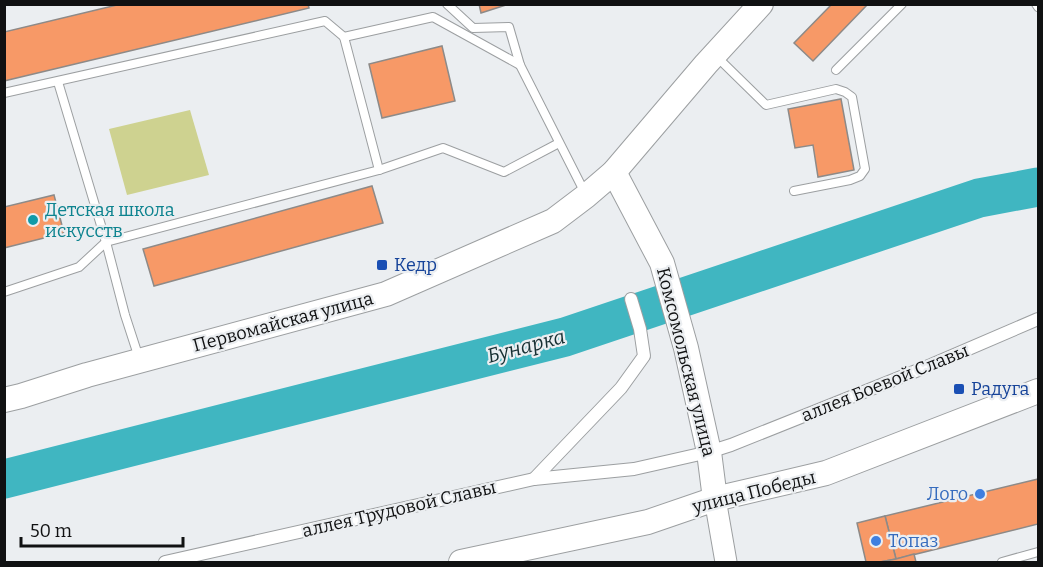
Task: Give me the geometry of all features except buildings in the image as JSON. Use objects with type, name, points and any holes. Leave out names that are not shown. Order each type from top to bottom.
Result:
[{"type":"main road","points":[[614,172],[761,4]]},
{"type":"main road","name":"Первомайская улица","points":[[4,400],[140,360],[386,294],[553,221],[614,172]]},
{"type":"main road","name":"Комсомольская улица","points":[[614,172],[662,263],[686,348],[720,449],[716,499]]},
{"type":"main road","name":"улица Победы","points":[[461,562],[648,522],[716,499],[826,473],[1038,392]]},
{"type":"street","points":[[534,479],[621,388],[644,356],[640,329],[631,299]]},
{"type":"street","name":"аллея Боевой Славы","points":[[634,469],[720,449],[931,365],[1038,319]]},
{"type":"street","name":"аллея Трудовой Славы","points":[[165,562],[534,479],[634,469]]},
{"type":"street","name":"Комсомольская улица","points":[[716,499],[726,562]]},
{"type":"lane","points":[[447,4],[473,28],[508,27],[520,65],[586,196]]},
{"type":"lane","points":[[836,70],[902,4]]},
{"type":"lane","points":[[344,36],[433,17],[520,65]]},
{"type":"lane","points":[[4,93],[325,21],[344,36],[379,170]]},
{"type":"lane","points":[[715,54],[766,105],[836,89],[852,97],[865,169],[860,176],[850,180],[794,190]]},
{"type":"lane","points":[[58,82],[140,360]]},
{"type":"lane","points":[[4,292],[78,267],[106,242],[379,170],[443,148],[504,172],[559,143]]},
{"type":"lane","points":[[1002,562],[1038,552]]},
{"type":"green space","points":[[190,110],[209,175],[127,195],[109,129]]},
{"type":"waterway","name":"Бунарка","points":[[4,479],[565,337],[979,198],[1038,187]]},
{"type":"place","name":"Детская школа искусств","points":[[33,220]]},
{"type":"place","name":"Кедр","points":[[382,265]]},
{"type":"place","name":"Радуга","points":[[959,389]]},
{"type":"place","name":"Лого","points":[[980,494]]},
{"type":"place","name":"Топаз","points":[[876,541]]}]
